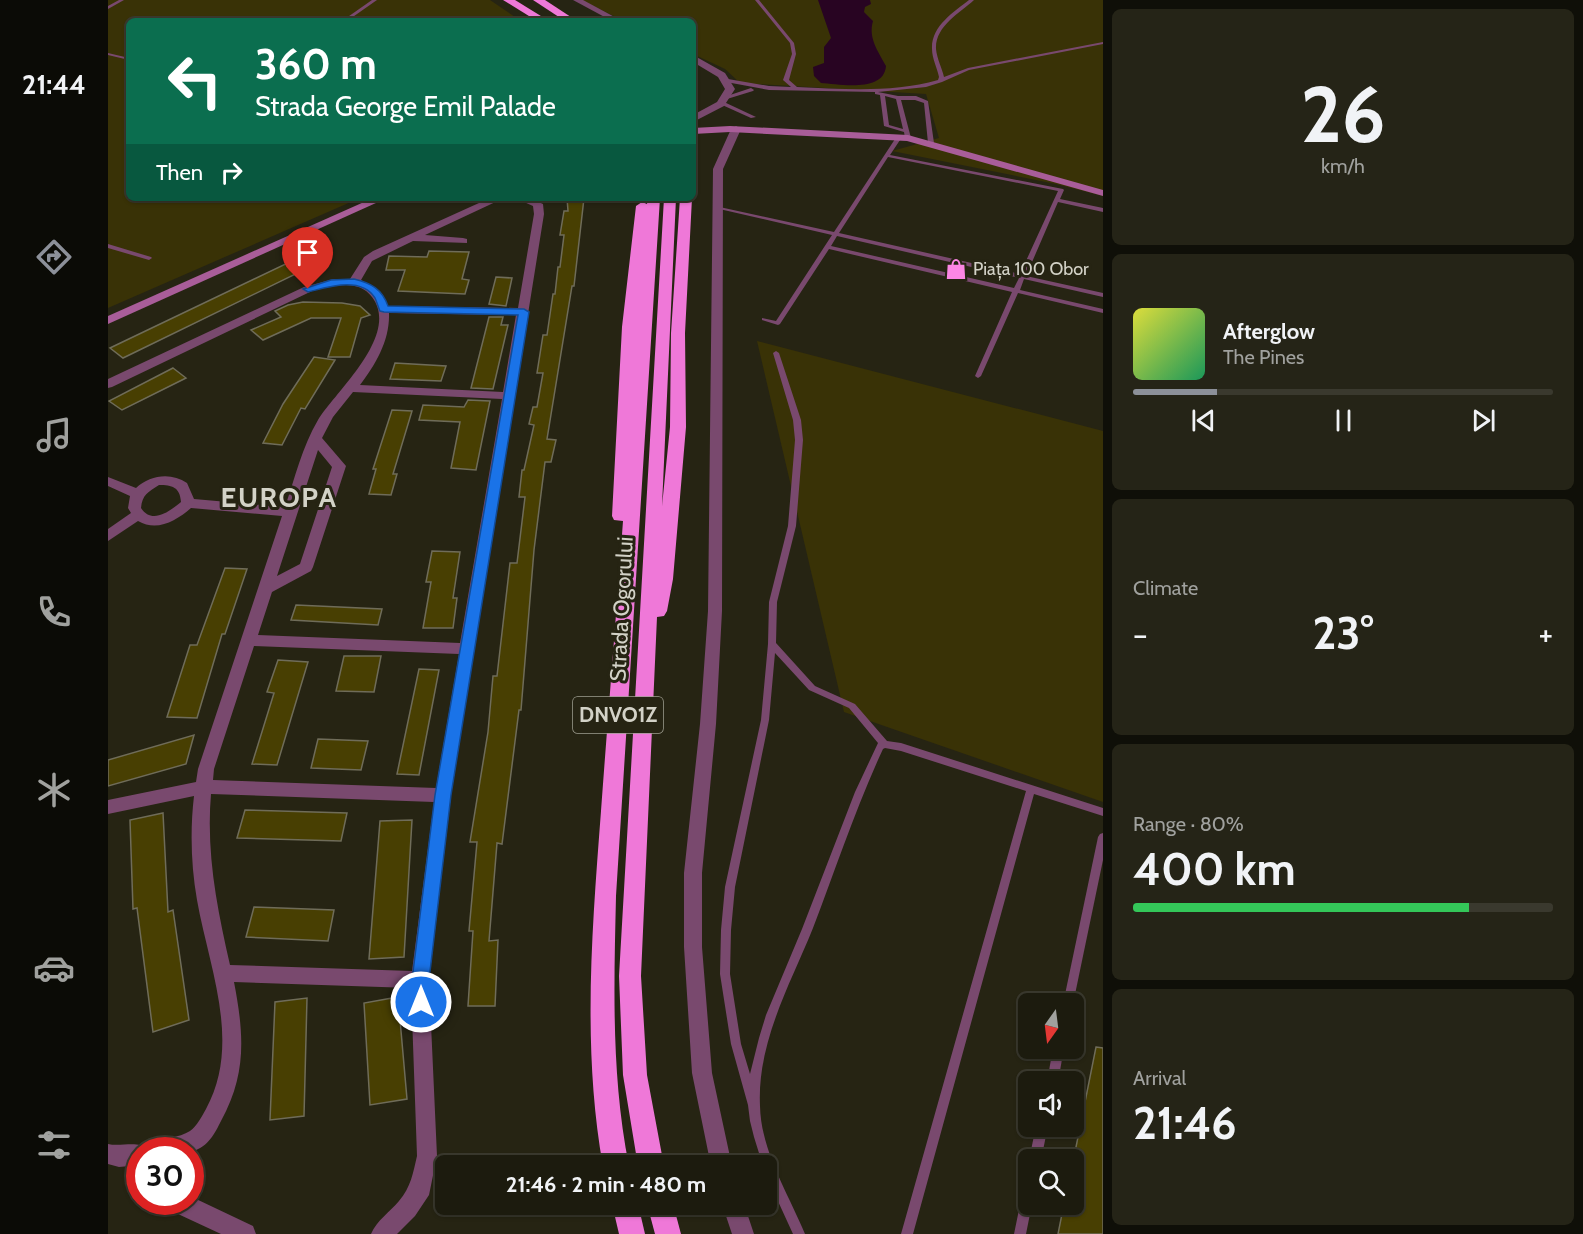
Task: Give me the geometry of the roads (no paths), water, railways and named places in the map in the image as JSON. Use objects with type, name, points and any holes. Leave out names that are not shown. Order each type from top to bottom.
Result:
[{"type":"highway","points":[[508,0],[539,18]]},
{"type":"highway","points":[[522,0],[553,18]]},
{"type":"highway","points":[[538,0],[567,18]]},
{"type":"highway","points":[[552,0],[581,18]]},
{"type":"highway","points":[[623,636],[618,622],[616,603],[628,327],[643,201]]},
{"type":"highway","name":"Strada Ogorului","points":[[615,1155],[605,1075],[603,975],[605,896],[654,201]]},
{"type":"highway","name":"Strada Ogorului","points":[[649,1155],[635,1076],[630,976],[670,201]]},
{"type":"highway","points":[[647,640],[655,627],[664,579],[678,427],[678,333],[686,201]]},
{"type":"highway","points":[[628,1215],[632,1234]]},
{"type":"highway","points":[[663,1215],[668,1234]]},
{"type":"street","points":[[577,0],[612,18]]},
{"type":"street","points":[[696,61],[716,70],[725,93]]},
{"type":"street","points":[[696,62],[714,75],[721,83],[725,93]]},
{"type":"street","points":[[696,108],[706,106],[725,93]]},
{"type":"street","points":[[696,116],[725,93]]},
{"type":"street","points":[[696,124],[733,129],[905,135],[1103,193]]},
{"type":"street","points":[[696,131],[733,129]]},
{"type":"street","points":[[720,1155],[702,1073],[693,947],[693,873],[708,724],[715,611],[718,169],[733,129]]},
{"type":"street","points":[[108,320],[375,201]]},
{"type":"street","points":[[354,282],[368,259],[492,201]]},
{"type":"street","points":[[382,1234],[407,1208],[421,1187],[427,1156],[420,980],[443,795],[541,201]]},
{"type":"street","points":[[412,238],[463,241]]},
{"type":"street","points":[[108,384],[308,289],[331,283],[354,282],[369,287],[380,297],[384,309],[381,333],[364,371],[326,417],[315,438],[206,769],[203,787],[201,860],[206,900],[233,1036],[232,1070],[220,1107],[199,1137]]},
{"type":"street","points":[[384,309],[524,312]]},
{"type":"street","points":[[349,388],[510,396]]},
{"type":"street","points":[[267,588],[306,567],[332,488],[339,466],[315,438]]},
{"type":"street","points":[[108,481],[132,492]]},
{"type":"street","points":[[188,502],[188,493],[184,487],[167,481],[146,484],[132,492],[126,507],[128,513],[146,521],[157,521],[172,516],[188,502],[291,512]]},
{"type":"street","points":[[108,536],[134,517]]},
{"type":"street","points":[[249,640],[468,649]]},
{"type":"street","points":[[108,807],[203,787],[443,795]]},
{"type":"street","points":[[221,973],[420,980]]},
{"type":"street","points":[[108,1154],[119,1158],[126,1157]]},
{"type":"street","points":[[204,1215],[244,1234]]},
{"type":"street","points":[[737,1215],[743,1234]]},
{"type":"lane","points":[[108,8],[122,0]]},
{"type":"lane","points":[[348,18],[375,0]]},
{"type":"lane","points":[[757,0],[792,43],[794,54],[786,80],[796,89]]},
{"type":"lane","points":[[940,81],[942,77],[934,50],[937,33],[949,19],[972,0]]},
{"type":"lane","points":[[725,93],[754,87],[870,91],[940,81],[968,69],[1103,43]]},
{"type":"lane","points":[[108,54],[126,58]]},
{"type":"lane","points":[[725,93],[769,88],[789,70]]},
{"type":"lane","points":[[870,91],[898,98],[916,98],[926,102],[931,143]]},
{"type":"lane","points":[[725,93],[753,117]]},
{"type":"lane","points":[[882,94],[887,126],[905,135]]},
{"type":"lane","points":[[764,319],[778,323],[905,135],[898,98]]},
{"type":"lane","points":[[889,156],[1061,190],[978,376]]},
{"type":"lane","points":[[1056,200],[1103,210]]},
{"type":"lane","points":[[717,207],[1103,295]]},
{"type":"lane","points":[[108,246],[150,258]]},
{"type":"lane","points":[[829,247],[1103,311]]},
{"type":"lane","points":[[754,1105],[736,1044],[725,974],[726,930],[730,887],[765,720],[772,644],[772,602],[792,526],[799,440],[795,410],[776,353]]},
{"type":"lane","points":[[772,644],[812,688],[852,706],[884,744],[901,747],[1103,812]]},
{"type":"lane","points":[[799,1234],[756,1130],[754,1105],[756,1069],[771,1019],[864,780],[880,747],[884,744]]},
{"type":"lane","points":[[907,1234],[1031,789]]},
{"type":"lane","points":[[1070,993],[1103,837]]},
{"type":"lane","points":[[1020,1234],[1024,1215]]},
{"type":"place","name":"Piața 100 Obor","points":[[956,269]]},
{"type":"district","name":"EUROPA","points":[[279,497]]}]
